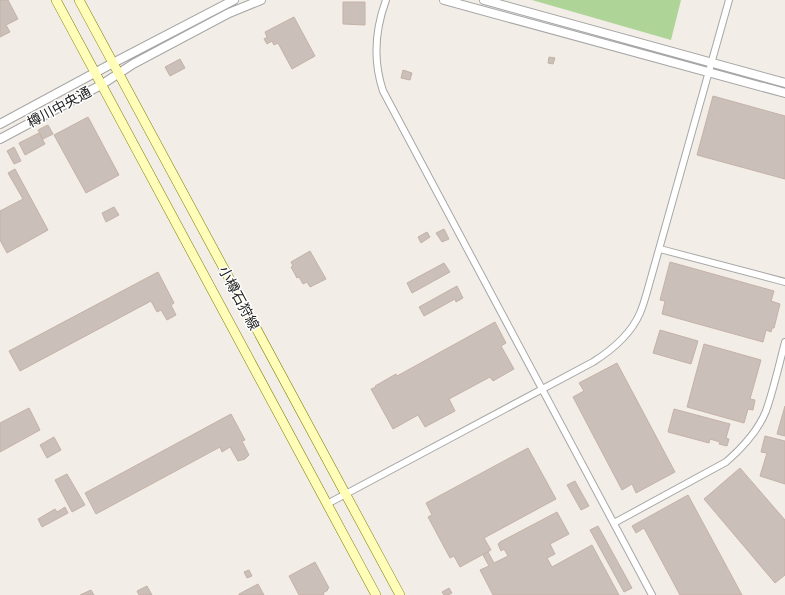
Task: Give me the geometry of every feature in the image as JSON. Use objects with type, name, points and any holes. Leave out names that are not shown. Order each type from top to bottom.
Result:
[{"type":"main road","name":"小樽石狩線","points":[[56,0],[376,595]]},
{"type":"main road","name":"小樽石狩線","points":[[78,0],[400,595]]},
{"type":"street","name":"樽川中央通","points":[[0,124],[112,63],[234,0]]},
{"type":"street","name":"樽川中央通","points":[[0,139],[101,85],[133,64],[229,13],[261,0]]},
{"type":"street","points":[[386,0],[376,45],[378,78],[383,91],[652,595]]},
{"type":"street","points":[[444,0],[785,93]]},
{"type":"street","points":[[484,0],[785,83]]},
{"type":"street","points":[[327,504],[598,359],[618,342],[631,328],[640,314],[648,292],[729,0]]},
{"type":"street","points":[[660,249],[785,282]]},
{"type":"street","points":[[614,523],[726,462],[736,453],[756,429],[765,412],[785,342]]},
{"type":"green space","points":[[532,0],[681,0],[671,40]]},
{"type":"building","points":[[0,0],[8,0],[18,19],[6,25],[10,32],[0,37]]},
{"type":"building","points":[[343,2],[365,2],[365,25],[343,24]]},
{"type":"building","points":[[294,17],[315,56],[292,69],[278,43],[274,45],[272,41],[267,44],[264,39],[267,37],[265,32]]},
{"type":"building","points":[[549,57],[555,58],[553,64],[548,63]]},
{"type":"building","points":[[180,59],[185,68],[170,76],[165,67]]},
{"type":"building","points":[[403,70],[412,73],[410,80],[401,78]]},
{"type":"building","points":[[713,96],[785,116],[785,179],[697,155]]},
{"type":"building","points":[[88,117],[119,175],[86,193],[54,135]]},
{"type":"building","points":[[48,125],[53,134],[43,139],[38,130]]},
{"type":"building","points":[[39,133],[45,144],[25,155],[19,143]]},
{"type":"building","points":[[14,147],[21,161],[14,164],[7,151]]},
{"type":"building","points":[[15,169],[48,230],[7,253],[0,240],[0,211],[23,199],[8,173]]},
{"type":"building","points":[[114,207],[119,215],[106,222],[102,213]]},
{"type":"building","points":[[444,229],[449,239],[442,242],[436,233]]},
{"type":"building","points":[[427,232],[430,237],[421,243],[418,237]]},
{"type":"building","points":[[310,251],[326,279],[310,287],[307,282],[303,284],[299,277],[297,278],[291,267],[293,266],[291,262]]},
{"type":"building","points":[[670,262],[774,291],[771,301],[780,304],[774,328],[772,328],[771,332],[766,330],[763,342],[662,314],[665,301],[660,300]]},
{"type":"building","points":[[444,263],[450,272],[412,293],[407,283]]},
{"type":"building","points":[[158,272],[174,303],[171,305],[176,315],[167,320],[161,310],[157,312],[151,301],[20,371],[9,351]]},
{"type":"building","points":[[457,286],[463,298],[456,302],[455,299],[424,316],[419,307]]},
{"type":"building","points":[[495,322],[506,343],[501,346],[514,369],[493,381],[490,377],[449,399],[455,411],[425,427],[418,415],[393,429],[371,389],[396,374],[397,376]]},
{"type":"building","points":[[660,330],[698,341],[691,364],[653,353]]},
{"type":"building","points":[[704,344],[761,360],[750,399],[755,400],[753,410],[748,409],[744,423],[687,407]]},
{"type":"building","points":[[617,363],[675,472],[636,493],[632,484],[622,490],[573,397],[584,391],[579,383]]},
{"type":"building","points":[[785,406],[785,436],[777,434]]},
{"type":"building","points":[[29,408],[40,430],[0,452],[0,423]]},
{"type":"building","points":[[674,409],[730,424],[726,438],[729,439],[727,446],[710,439],[709,443],[668,432]]},
{"type":"building","points":[[231,414],[245,440],[242,441],[249,455],[245,459],[238,461],[230,447],[222,452],[220,447],[96,514],[85,493]]},
{"type":"building","points":[[765,436],[785,441],[785,484],[760,476],[767,453],[761,452]]},
{"type":"building","points":[[54,437],[61,450],[47,458],[40,445]]},
{"type":"building","points":[[528,448],[556,499],[484,538],[491,550],[460,567],[454,556],[450,558],[428,517],[432,515],[426,503]]},
{"type":"building","points":[[740,468],[785,520],[785,575],[775,583],[704,499]]},
{"type":"building","points":[[67,474],[85,505],[72,512],[55,480]]},
{"type":"building","points":[[575,481],[589,506],[581,510],[567,485]]},
{"type":"building","points":[[688,495],[742,595],[680,595],[644,528],[636,533],[632,526]]},
{"type":"building","points":[[65,507],[68,513],[42,527],[38,519],[55,509],[57,512]]},
{"type":"building","points":[[557,512],[569,534],[550,544],[555,554],[547,558],[552,567],[592,545],[619,595],[493,595],[480,570],[489,566],[483,555],[488,552],[494,563],[508,556],[504,549],[501,551],[498,544],[500,542]]},
{"type":"building","points":[[598,526],[632,588],[624,592],[590,530]]},
{"type":"building","points":[[315,562],[329,588],[323,593],[324,595],[299,595],[289,576]]},
{"type":"building","points":[[249,570],[252,576],[247,578],[244,572]]},
{"type":"building","points":[[258,584],[264,595],[239,595],[239,594]]},
{"type":"building","points":[[147,586],[152,595],[139,595],[137,591]]},
{"type":"building","points":[[449,588],[452,593],[444,595],[442,592]]},
{"type":"building","points":[[91,590],[94,595],[80,595]]}]
